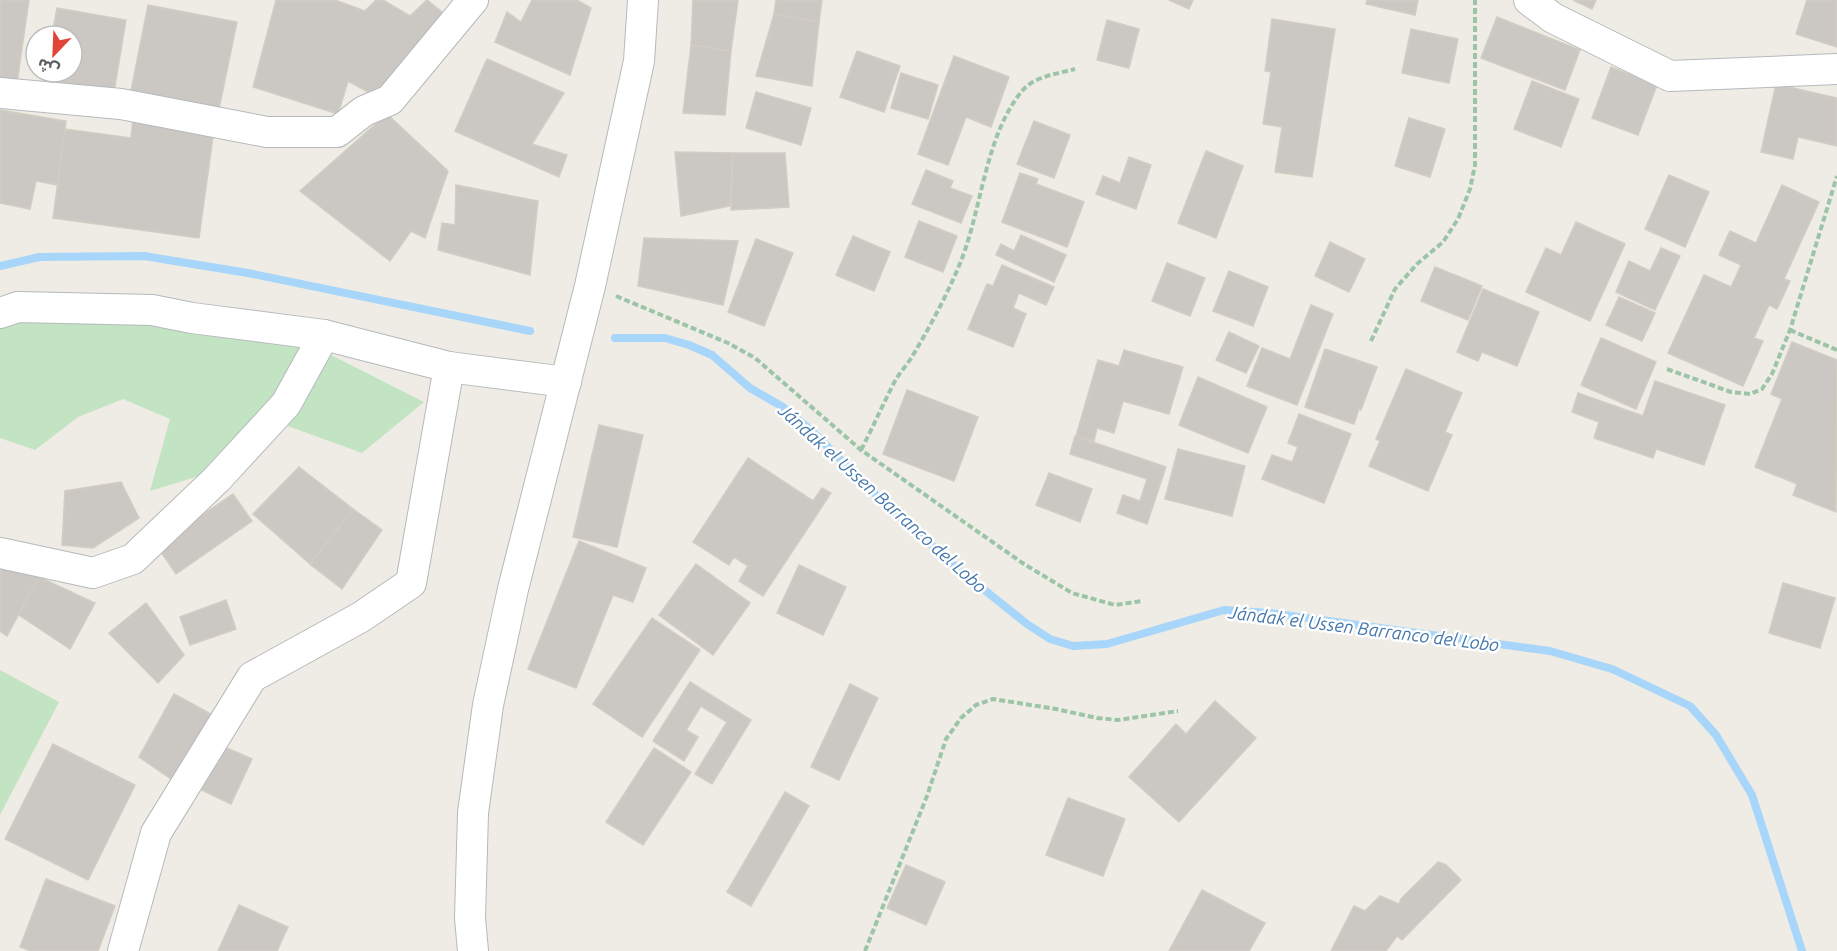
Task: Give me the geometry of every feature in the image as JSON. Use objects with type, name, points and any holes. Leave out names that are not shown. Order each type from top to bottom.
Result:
[{"type":"street","points":[[0,93],[121,104],[267,132],[337,132],[364,111],[390,100],[473,0]]},
{"type":"street","points":[[473,951],[470,918],[473,813],[488,705],[513,589],[590,286],[639,61],[643,0]]},
{"type":"street","points":[[1529,0],[1553,18],[1671,76],[1837,69]]},
{"type":"street","points":[[0,313],[18,307],[152,310],[192,318],[324,335],[449,368],[566,382]]},
{"type":"street","points":[[0,553],[93,573],[133,560],[216,479],[286,404],[324,335]]},
{"type":"street","points":[[123,951],[156,833],[252,677],[361,617],[411,583],[449,368]]},
{"type":"path","points":[[1371,341],[1395,289],[1417,264],[1443,242],[1458,219],[1470,189],[1475,165],[1475,0]]},
{"type":"path","points":[[861,450],[897,379],[934,319],[961,262],[975,219],[992,148],[1013,104],[1022,90],[1036,79],[1075,69]]},
{"type":"path","points":[[1667,369],[1731,392],[1750,394],[1762,389],[1772,374],[1790,330],[1837,176]]},
{"type":"path","points":[[590,286],[728,343],[748,354],[769,369],[861,450],[1024,564],[1072,593],[1115,605],[1142,601]]},
{"type":"path","points":[[1790,330],[1837,350]]},
{"type":"path","points":[[865,951],[927,796],[946,738],[961,718],[976,705],[993,699],[1118,720],[1178,711]]},
{"type":"green space","points":[[109,317],[275,320],[327,353],[424,402],[362,453],[285,425],[222,469],[150,491],[170,419],[123,399],[78,417],[35,450],[0,438],[0,323]]},
{"type":"green space","points":[[0,670],[59,702],[0,815]]},
{"type":"building","points":[[0,0],[29,0],[17,83],[0,80]]},
{"type":"building","points":[[276,0],[335,0],[365,11],[376,0],[383,0],[410,16],[427,0],[447,16],[377,97],[348,81],[338,114],[253,87]]},
{"type":"building","points":[[532,0],[577,0],[591,8],[570,75],[495,42],[507,12],[521,22]]},
{"type":"building","points":[[693,0],[738,0],[731,51],[691,45]]},
{"type":"building","points":[[776,0],[822,0],[819,22],[774,14]]},
{"type":"building","points":[[1169,0],[1193,0],[1189,9]]},
{"type":"building","points":[[1367,0],[1418,0],[1415,15],[1366,4]]},
{"type":"building","points":[[1573,0],[1596,0],[1592,9]]},
{"type":"building","points":[[1807,0],[1837,0],[1837,47],[1796,34]]},
{"type":"building","points":[[148,5],[237,22],[218,114],[130,96]]},
{"type":"building","points":[[57,8],[126,20],[114,92],[67,84],[84,84],[84,24],[54,24]]},
{"type":"building","points":[[774,14],[819,22],[812,86],[756,76]]},
{"type":"building","points":[[1497,17],[1580,50],[1565,90],[1481,58]]},
{"type":"building","points":[[1272,19],[1335,29],[1312,177],[1275,172],[1282,127],[1263,124],[1271,72],[1265,71]]},
{"type":"building","points":[[1107,20],[1139,29],[1129,68],[1097,60]]},
{"type":"building","points":[[1411,29],[1458,39],[1449,83],[1402,73]]},
{"type":"building","points":[[691,45],[731,51],[725,115],[683,113]]},
{"type":"building","points":[[857,51],[900,66],[884,112],[840,97]]},
{"type":"building","points":[[954,56],[1009,77],[991,127],[966,117],[948,165],[918,154]]},
{"type":"building","points":[[487,59],[564,93],[532,144],[567,155],[559,177],[455,131]]},
{"type":"building","points":[[1611,67],[1657,85],[1638,135],[1592,118]]},
{"type":"building","points":[[901,73],[938,85],[928,119],[891,108]]},
{"type":"building","points":[[1532,81],[1579,99],[1561,147],[1514,129]]},
{"type":"building","points":[[1776,84],[1837,98],[1837,146],[1798,137],[1793,159],[1761,152]]},
{"type":"building","points":[[756,92],[811,108],[801,145],[746,128]]},
{"type":"building","points":[[0,110],[66,121],[58,185],[36,181],[30,209],[0,203]]},
{"type":"building","points":[[387,114],[448,171],[425,238],[411,231],[390,261],[300,191]]},
{"type":"building","points":[[133,118],[214,130],[199,238],[53,218],[65,129],[131,138]]},
{"type":"building","points":[[1409,118],[1445,129],[1430,177],[1395,166]]},
{"type":"building","points":[[1034,121],[1070,135],[1054,178],[1017,164]]},
{"type":"building","points":[[1206,151],[1243,166],[1216,238],[1178,223]]},
{"type":"building","points":[[675,152],[733,153],[730,206],[681,216]]},
{"type":"building","points":[[733,153],[785,153],[789,207],[731,210]]},
{"type":"building","points":[[1129,157],[1151,165],[1136,209],[1096,194],[1103,176],[1120,183]]},
{"type":"building","points":[[926,170],[953,181],[950,188],[972,196],[961,223],[912,204]]},
{"type":"building","points":[[1020,173],[1038,179],[1036,184],[1084,202],[1067,247],[1002,222]]},
{"type":"building","points":[[1669,175],[1709,192],[1685,247],[1645,229]]},
{"type":"building","points":[[456,185],[538,201],[530,275],[438,250],[442,223],[455,225]]},
{"type":"building","points":[[1782,185],[1819,202],[1784,279],[1790,281],[1777,309],[1769,305],[1754,338],[1763,341],[1743,386],[1668,353],[1704,275],[1731,287],[1741,265],[1719,255],[1730,231],[1756,243]]},
{"type":"building","points":[[919,221],[957,236],[943,272],[905,257]]},
{"type":"building","points":[[1576,222],[1625,244],[1590,321],[1526,292],[1546,248],[1561,255]]},
{"type":"building","points":[[1021,235],[1066,255],[1054,282],[996,255],[1001,244],[1014,251]]},
{"type":"building","points":[[853,236],[890,252],[874,291],[836,275]]},
{"type":"building","points":[[644,238],[738,241],[723,305],[638,286]]},
{"type":"building","points":[[756,239],[793,253],[764,326],[728,312]]},
{"type":"building","points":[[1330,242],[1365,259],[1349,292],[1315,276]]},
{"type":"building","points":[[1661,248],[1680,256],[1655,310],[1616,292],[1629,261],[1650,271]]},
{"type":"building","points":[[1167,263],[1205,278],[1190,316],[1152,301]]},
{"type":"building","points":[[1002,265],[1054,287],[1046,305],[1019,293],[1013,308],[1026,314],[1013,347],[968,329],[987,284],[993,286]]},
{"type":"building","points":[[1435,267],[1482,286],[1468,320],[1421,301]]},
{"type":"building","points":[[1229,271],[1268,287],[1253,326],[1213,311]]},
{"type":"building","points":[[1483,289],[1539,312],[1517,366],[1482,352],[1478,361],[1457,352]]},
{"type":"building","points":[[1619,297],[1655,313],[1642,341],[1606,325]]},
{"type":"building","points":[[1311,305],[1333,314],[1297,405],[1247,386],[1262,348],[1290,359]]},
{"type":"building","points":[[1229,332],[1259,346],[1246,373],[1216,360]]},
{"type":"building","points":[[1601,338],[1656,362],[1636,409],[1581,385]]},
{"type":"building","points":[[1792,342],[1837,360],[1836,512],[1793,495],[1797,484],[1755,467],[1782,399],[1771,394]]},
{"type":"building","points":[[1325,349],[1377,367],[1354,424],[1305,407]]},
{"type":"building","points":[[1124,350],[1183,367],[1169,414],[1123,401],[1114,433],[1097,428],[1094,441],[1076,436],[1098,360],[1119,366]]},
{"type":"building","points":[[1406,369],[1462,393],[1445,432],[1452,435],[1428,491],[1369,466],[1380,441],[1376,439]]},
{"type":"building","points":[[1198,377],[1267,407],[1248,453],[1179,425]]},
{"type":"building","points":[[1655,381],[1725,405],[1704,465],[1656,449],[1653,458],[1594,438],[1599,422],[1572,412],[1578,393],[1643,416]]},
{"type":"building","points":[[907,390],[978,417],[954,481],[883,454]]},
{"type":"building","points":[[1299,414],[1351,434],[1324,503],[1262,479],[1272,455],[1292,462],[1298,447],[1288,443]]},
{"type":"building","points":[[599,425],[643,435],[617,547],[573,537]]},
{"type":"building","points":[[1075,436],[1166,467],[1147,524],[1117,513],[1123,495],[1140,501],[1147,479],[1070,454]]},
{"type":"building","points":[[1178,449],[1245,466],[1232,516],[1165,499]]},
{"type":"building","points":[[748,458],[813,501],[822,488],[831,493],[763,596],[739,581],[748,566],[734,557],[729,565],[693,542]]},
{"type":"building","points":[[299,467],[353,509],[310,564],[253,514]]},
{"type":"building","points":[[1049,473],[1092,489],[1080,522],[1036,505]]},
{"type":"building","points":[[121,482],[139,518],[93,548],[62,545],[65,491]]},
{"type":"building","points":[[233,494],[252,521],[176,574],[157,546]]},
{"type":"building","points":[[353,509],[382,530],[342,589],[310,564]]},
{"type":"building","points":[[579,541],[646,568],[633,602],[613,595],[576,688],[528,669]]},
{"type":"building","points":[[0,557],[39,577],[7,636],[0,631]]},
{"type":"building","points":[[696,564],[750,603],[713,655],[659,615]]},
{"type":"building","points":[[799,565],[846,587],[823,635],[777,613]]},
{"type":"building","points":[[39,577],[95,603],[70,649],[19,615]]},
{"type":"building","points":[[1783,583],[1835,598],[1820,648],[1769,633]]},
{"type":"building","points":[[226,600],[236,629],[190,645],[180,617]]},
{"type":"building","points":[[146,603],[184,655],[158,683],[109,633]]},
{"type":"building","points":[[652,618],[700,650],[642,737],[593,704]]},
{"type":"building","points":[[690,682],[751,720],[712,784],[695,774],[727,722],[701,706],[686,730],[698,737],[684,761],[653,741]]},
{"type":"building","points":[[850,684],[878,698],[839,780],[811,767]]},
{"type":"building","points":[[174,694],[211,714],[177,783],[139,757]]},
{"type":"building","points":[[1215,701],[1256,738],[1179,822],[1129,777],[1176,724],[1186,734]]},
{"type":"building","points":[[213,742],[252,759],[231,804],[193,786]]},
{"type":"building","points":[[53,744],[135,785],[88,880],[5,839]]},
{"type":"building","points":[[654,748],[691,772],[643,845],[606,822]]},
{"type":"building","points":[[785,792],[809,806],[751,906],[727,892]]},
{"type":"building","points":[[1068,798],[1125,819],[1103,876],[1046,855]]},
{"type":"building","points":[[1438,862],[1446,865],[1461,880],[1402,940],[1397,936],[1386,951],[1331,951],[1354,906],[1365,911],[1380,896],[1399,904],[1401,899]]},
{"type":"building","points":[[906,865],[945,882],[926,925],[887,908]]},
{"type":"building","points":[[46,879],[115,906],[98,951],[31,951],[20,947]]},
{"type":"building","points":[[1202,890],[1265,923],[1249,951],[1169,951]]},
{"type":"building","points":[[239,905],[288,927],[277,951],[218,951]]},
{"type":"waterway","points":[[0,266],[39,257],[144,256],[248,273],[530,331]]},
{"type":"waterway","name":"Jándak el Ussen Barranco del Lobo","points":[[615,338],[665,338],[712,355],[750,388],[783,407],[813,432],[876,495],[957,568],[1027,624],[1050,639],[1073,646],[1107,644],[1224,610],[1270,613],[1550,651],[1612,669],[1690,706],[1716,735],[1752,795],[1802,951]]}]
